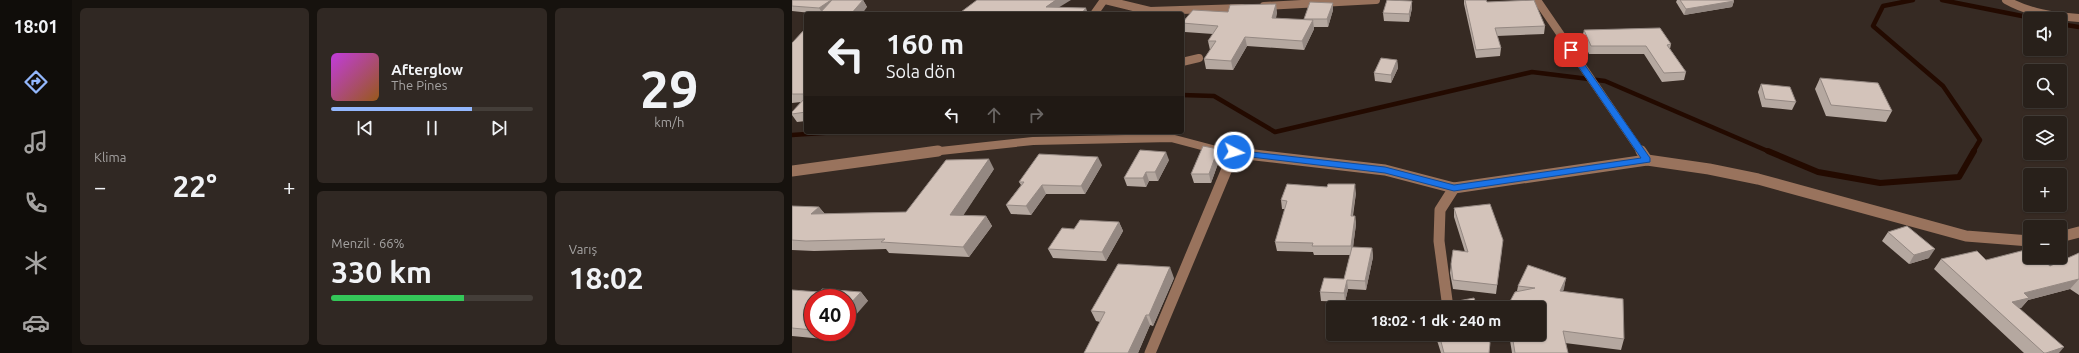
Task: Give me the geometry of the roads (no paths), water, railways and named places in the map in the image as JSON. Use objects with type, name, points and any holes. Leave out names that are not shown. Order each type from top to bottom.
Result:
[{"type":"street","points":[[1095,12],[1104,0],[1150,11],[1376,0]]},
{"type":"street","points":[[1537,0],[1559,31],[1576,59],[1604,96],[1647,160]]},
{"type":"street","points":[[2006,0],[2024,10],[2050,16],[2079,18]]},
{"type":"street","points":[[1184,62],[1199,58]]},
{"type":"street","points":[[792,171],[1034,136],[1171,138],[1234,152],[1385,170],[1454,188],[1647,160],[1709,169],[1758,179],[1966,236],[2023,240]]},
{"type":"street","points":[[1150,353],[1234,152]]},
{"type":"street","points":[[1447,301],[1438,241],[1440,210],[1454,188]]},
{"type":"street","points":[[2067,235],[2079,232]]},
{"type":"waterway","points":[[1913,0],[1883,6],[1873,26],[1943,86],[1980,140],[1973,152]]},
{"type":"waterway","points":[[1942,0],[2023,16]]},
{"type":"waterway","points":[[2067,25],[2079,27]]},
{"type":"waterway","points":[[1184,95],[1214,96],[1275,132],[1532,72],[1605,81],[1770,152]]},
{"type":"waterway","points":[[792,135],[807,134]]},
{"type":"waterway","points":[[1768,151],[1818,172],[1880,183],[1959,177],[1974,151]]}]
